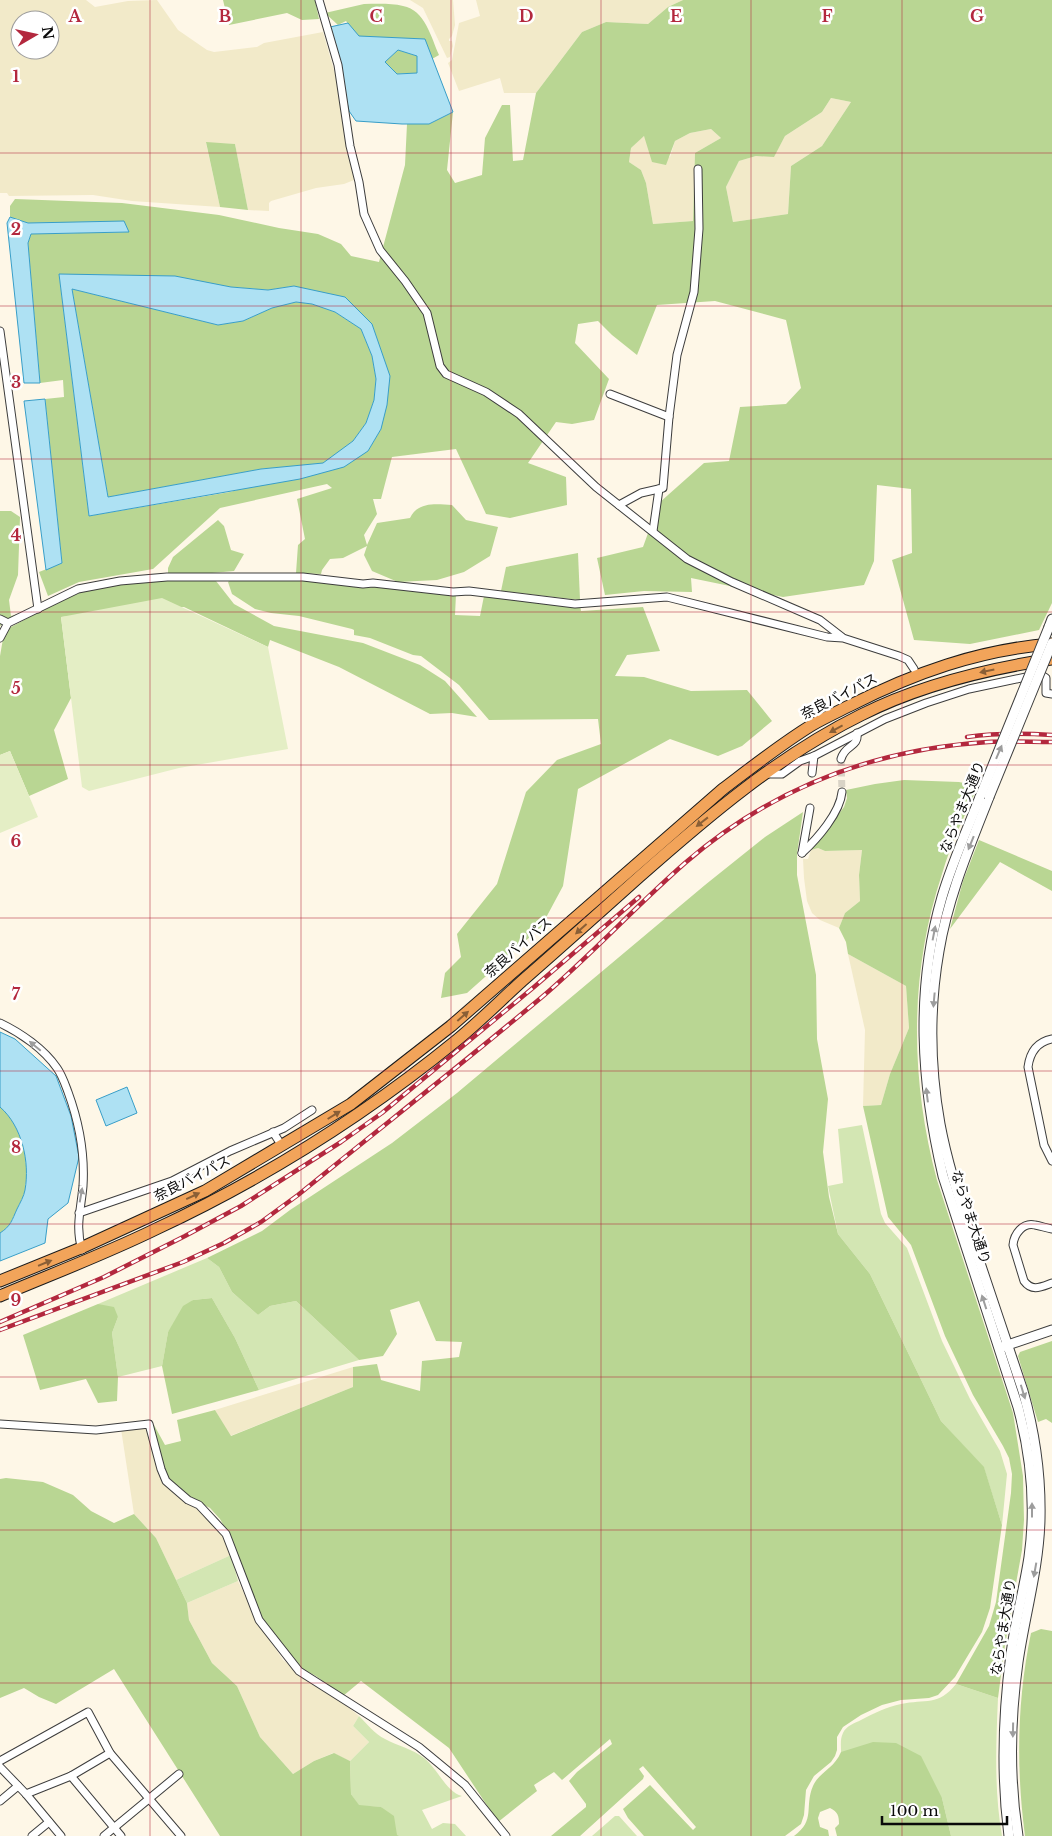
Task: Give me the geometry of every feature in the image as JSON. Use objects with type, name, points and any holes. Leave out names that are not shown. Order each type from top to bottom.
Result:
[{"type":"highway","name":"奈良バイパス","points":[[0,1281],[82,1248],[205,1191],[350,1104],[451,1026],[723,789],[767,755],[812,724],[866,697],[955,661],[1052,643]]},
{"type":"highway","name":"奈良バイパス","points":[[0,1296],[154,1230],[211,1202],[289,1159],[370,1106],[457,1040],[694,828],[764,774],[822,736],[862,714],[924,689],[969,675],[1019,664],[1052,661]]},
{"type":"street","points":[[318,0],[338,65],[350,146],[364,214],[380,250],[405,281],[427,313],[440,366],[446,374],[486,392],[519,414],[596,487],[687,559],[732,582],[820,620],[843,638]]},
{"type":"street","points":[[619,504],[641,493],[663,488],[677,355],[694,292],[699,229],[698,169]]},
{"type":"street","points":[[0,331],[38,609]]},
{"type":"street","points":[[610,394],[669,417]]},
{"type":"street","points":[[653,531],[659,489]]},
{"type":"street","points":[[0,638],[8,623],[78,589],[120,580],[167,577],[303,577],[453,592],[469,591],[575,604],[667,597],[827,636],[843,638],[899,656],[908,660],[914,669]]},
{"type":"street","points":[[0,619],[8,623]]},
{"type":"street","name":"ならやま大通り","points":[[1009,1836],[1004,1767],[1005,1702],[1011,1652],[1029,1556],[1032,1505],[1030,1473],[1024,1427],[1004,1347],[946,1154],[937,1102],[933,1057],[933,1005],[939,952],[957,880],[985,797],[1050,623]]},
{"type":"street","name":"ならやま大通り","points":[[985,797],[1052,643]]},
{"type":"street","points":[[764,774],[782,774],[800,761],[814,756],[885,718],[969,689],[1012,678],[1040,674],[1046,678],[1046,692],[1052,694]]},
{"type":"street","points":[[841,759],[846,748],[858,740],[856,733]]},
{"type":"street","points":[[812,773],[814,756]]},
{"type":"street","points":[[810,808],[802,853],[812,844],[838,807],[842,792]]},
{"type":"street","points":[[0,1024],[12,1029],[48,1057],[58,1069],[75,1113],[82,1143],[83,1186],[78,1237],[86,1260]]},
{"type":"street","points":[[1052,1039],[1040,1044],[1035,1049],[1030,1057],[1028,1067],[1044,1145],[1052,1161]]},
{"type":"street","points":[[79,1213],[172,1181],[230,1151],[273,1132],[312,1110]]},
{"type":"street","points":[[273,1132],[282,1146]]},
{"type":"street","points":[[1052,1229],[1035,1225],[1025,1226],[1018,1231],[1013,1245],[1027,1286],[1037,1288],[1052,1283]]},
{"type":"street","points":[[1004,1347],[1052,1330]]},
{"type":"street","name":"ならやま大通り","points":[[1004,1347],[1030,1416],[1038,1458],[1040,1492],[1037,1555],[1018,1662],[1013,1710],[1013,1795],[1018,1836]]},
{"type":"street","points":[[0,1424],[96,1430],[149,1424],[166,1481],[188,1500],[200,1505],[226,1534],[259,1620],[299,1671],[419,1748],[465,1785],[506,1836]]},
{"type":"street","points":[[0,1762],[88,1712],[110,1753],[181,1836]]},
{"type":"street","points":[[26,1794],[71,1776],[110,1753]]},
{"type":"street","points":[[0,1767],[62,1836]]},
{"type":"street","points":[[104,1836],[179,1774]]},
{"type":"street","points":[[71,1776],[121,1836]]},
{"type":"street","points":[[0,1801],[18,1786]]},
{"type":"street","points":[[32,1836],[50,1822]]},
{"type":"shaded area","points":[[0,0],[86,0],[95,7],[128,1],[157,0],[178,30],[207,50],[214,52],[257,47],[264,43],[323,32],[335,74],[354,180],[344,184],[316,188],[271,201],[269,203],[269,211],[248,210],[235,144],[206,143],[220,207],[132,201],[93,195],[9,196],[7,193],[0,193]]},
{"type":"shaded area","points":[[410,0],[453,0],[455,25],[452,36],[449,39],[449,41],[452,41],[453,46],[450,57],[447,58],[423,8]]},
{"type":"shaded area","points":[[476,0],[683,0],[668,7],[648,24],[606,22],[582,32],[536,93],[504,93],[500,78],[459,91],[448,63],[452,60],[459,23],[480,16]]},
{"type":"shaded area","points":[[831,98],[851,102],[822,146],[791,166],[788,214],[733,222],[726,187],[739,161],[756,156],[774,156],[785,136],[822,112]]},
{"type":"shaded area","points":[[711,129],[721,138],[695,153],[693,221],[653,224],[646,183],[641,170],[629,162],[631,148],[643,136],[670,157],[675,141],[690,133]]},
{"type":"shaded area","points":[[818,848],[825,851],[862,850],[859,875],[860,901],[845,913],[839,928],[820,920],[812,913],[807,901],[803,859],[808,859],[811,850]]},
{"type":"shaded area","points":[[848,954],[906,986],[909,1028],[890,1074],[881,1105],[863,1106],[865,1030]]},
{"type":"shaded area","points":[[353,1367],[353,1387],[230,1436],[215,1410]]},
{"type":"shaded area","points":[[147,1426],[218,1524],[231,1555],[176,1580],[156,1538],[134,1514],[121,1429]]},
{"type":"shaded area","points":[[238,1581],[258,1622],[283,1660],[300,1673],[320,1684],[359,1716],[353,1726],[369,1742],[350,1761],[333,1753],[314,1761],[293,1774],[260,1737],[237,1686],[212,1663],[189,1620],[187,1603]]},
{"type":"green space","points":[[223,0],[315,0],[319,19],[302,20],[287,13],[229,25]]},
{"type":"green space","points":[[683,0],[1052,0],[1052,603],[1039,630],[970,644],[914,640],[892,560],[912,553],[911,489],[877,485],[874,561],[864,585],[783,597],[691,578],[692,592],[644,591],[605,595],[597,558],[643,547],[659,503],[704,463],[729,461],[740,407],[786,404],[801,388],[786,320],[715,301],[657,305],[637,355],[598,321],[578,324],[575,343],[609,379],[594,420],[572,424],[556,422],[528,463],[566,477],[567,505],[510,518],[486,514],[456,449],[392,457],[381,499],[373,499],[377,514],[364,535],[367,545],[377,523],[410,518],[413,513],[423,506],[452,505],[466,520],[498,527],[490,556],[464,572],[437,580],[398,582],[372,571],[364,555],[367,546],[343,558],[330,559],[321,574],[296,573],[298,545],[305,539],[297,499],[332,488],[327,484],[220,508],[153,569],[79,582],[48,596],[39,572],[62,563],[45,399],[64,397],[63,380],[40,383],[28,243],[31,234],[129,232],[25,223],[10,217],[10,206],[15,199],[122,203],[219,215],[318,234],[341,244],[351,256],[379,262],[405,165],[407,124],[429,124],[453,112],[447,170],[455,183],[482,175],[485,138],[502,105],[510,105],[513,161],[523,160],[536,93],[582,32],[606,22],[648,24],[668,7]],"holes":[[[831,98],[851,102],[822,146],[791,166],[788,214],[733,222],[726,187],[739,161],[756,156],[774,157],[785,136],[822,112]],[[711,129],[721,138],[695,153],[693,221],[653,224],[646,183],[641,170],[629,162],[631,148],[644,136],[652,162],[666,165],[675,141],[690,133]],[[59,274],[268,290],[294,286],[372,324],[381,429],[368,451],[230,492],[89,516]]]},
{"type":"green space","points":[[364,4],[394,4],[411,9],[417,13],[426,25],[439,55],[432,59],[359,38],[346,21],[338,25],[325,13]]},
{"type":"green space","points":[[398,50],[417,56],[418,73],[397,74],[385,62]]},
{"type":"green space","points":[[206,142],[235,144],[248,210],[220,207]]},
{"type":"green space","points":[[72,289],[218,325],[243,321],[272,308],[296,302],[312,304],[335,312],[361,329],[372,356],[376,379],[374,400],[366,423],[353,441],[323,464],[261,469],[108,497]]},
{"type":"green space","points":[[0,511],[11,511],[20,517],[18,575],[9,600],[11,616],[18,614],[0,626]]},
{"type":"green space","points":[[218,520],[224,526],[231,550],[244,554],[234,571],[168,577],[168,568],[173,557]]},
{"type":"green space","points":[[578,553],[580,600],[501,591],[506,567]]},
{"type":"green space","points":[[161,580],[216,581],[234,604],[274,626],[363,643],[420,665],[445,681],[477,717],[452,713],[430,714],[339,667],[270,640],[268,647],[184,607],[61,617],[71,698],[54,730],[68,779],[29,796],[10,751],[0,755],[0,656],[4,633],[11,627],[78,591],[108,585]]},
{"type":"green space","points":[[230,580],[313,580],[367,588],[384,585],[456,594],[455,615],[480,616],[484,596],[580,605],[581,611],[643,607],[660,651],[627,655],[615,676],[644,677],[691,691],[747,690],[772,721],[742,746],[718,756],[670,739],[578,789],[563,886],[541,927],[467,993],[441,998],[445,973],[461,957],[457,934],[497,884],[526,792],[557,760],[601,744],[598,719],[489,720],[459,685],[421,656],[413,655],[370,638],[354,635],[354,630],[352,629],[299,616],[255,609],[232,594],[228,582]]},
{"type":"green space","points":[[162,598],[268,647],[288,749],[179,768],[89,791],[82,787],[61,617]]},
{"type":"green space","points":[[10,751],[38,817],[0,833],[0,755]]},
{"type":"green space","points":[[904,780],[959,782],[978,786],[958,829],[931,911],[919,988],[917,1026],[918,1065],[928,1142],[937,1180],[1013,1413],[1023,1476],[1024,1520],[1022,1550],[1005,1645],[998,1698],[956,1684],[989,1626],[996,1602],[1011,1493],[1012,1474],[1009,1458],[973,1395],[945,1336],[911,1245],[888,1217],[863,1106],[881,1105],[890,1074],[909,1028],[906,986],[848,954],[846,942],[839,928],[845,913],[860,901],[859,875],[862,850],[825,851],[818,848],[811,850],[844,807],[847,798],[846,790]]},
{"type":"green space","points":[[803,812],[797,854],[797,875],[816,975],[817,1039],[828,1099],[823,1152],[829,1197],[838,1234],[870,1274],[941,1421],[984,1467],[1002,1525],[990,1608],[982,1632],[955,1677],[938,1695],[929,1698],[901,1700],[882,1705],[861,1715],[843,1727],[837,1737],[835,1756],[831,1762],[814,1776],[806,1790],[804,1815],[801,1824],[785,1836],[644,1836],[628,1818],[623,1809],[650,1785],[693,1830],[696,1827],[643,1766],[639,1769],[644,1776],[643,1779],[580,1836],[551,1836],[586,1807],[586,1804],[569,1781],[577,1772],[612,1744],[610,1739],[562,1780],[554,1772],[534,1785],[537,1791],[498,1822],[449,1748],[361,1681],[343,1696],[316,1676],[297,1666],[259,1616],[228,1533],[220,1519],[210,1508],[190,1498],[167,1478],[159,1456],[153,1427],[154,1425],[165,1445],[181,1441],[177,1420],[215,1410],[231,1436],[353,1387],[353,1367],[377,1364],[381,1380],[420,1391],[422,1361],[459,1357],[462,1342],[436,1341],[419,1301],[390,1310],[397,1334],[383,1356],[359,1360],[296,1301],[270,1306],[258,1315],[232,1292],[219,1267],[207,1258],[262,1231],[290,1210],[392,1143],[457,1093],[705,885],[765,837]]},
{"type":"green space","points":[[979,840],[1052,871],[1052,891],[1000,862],[950,929],[963,881]]},
{"type":"green space","points":[[0,1107],[14,1124],[23,1145],[26,1179],[23,1197],[11,1222],[0,1233]]},
{"type":"green space","points":[[862,1125],[881,1214],[885,1223],[907,1248],[942,1341],[970,1399],[1000,1451],[1007,1474],[1002,1525],[984,1468],[941,1421],[870,1274],[838,1234],[828,1186],[843,1183],[838,1129]]},
{"type":"green space","points":[[207,1258],[219,1267],[232,1292],[258,1315],[270,1306],[296,1301],[359,1360],[259,1390],[235,1338],[212,1298],[193,1300],[168,1332],[162,1366],[118,1377],[112,1333],[118,1317],[98,1304]]},
{"type":"green space","points":[[212,1298],[235,1338],[259,1390],[172,1414],[162,1366],[168,1332],[183,1306],[193,1300]]},
{"type":"green space","points":[[98,1304],[114,1307],[118,1317],[112,1333],[118,1377],[117,1401],[98,1403],[86,1379],[40,1390],[23,1335]]},
{"type":"green space","points":[[1052,1341],[1052,1423],[1046,1419],[1038,1422],[1018,1356],[1020,1352]]},
{"type":"green space","points":[[0,1479],[43,1482],[73,1495],[91,1511],[114,1523],[134,1514],[156,1538],[187,1603],[189,1620],[212,1663],[237,1686],[260,1737],[293,1774],[314,1761],[334,1753],[350,1761],[351,1794],[359,1805],[381,1807],[394,1816],[397,1835],[399,1836],[220,1836],[114,1669],[56,1704],[24,1688],[0,1698]]},
{"type":"green space","points":[[231,1555],[238,1581],[187,1603],[176,1580]]},
{"type":"green space","points":[[1041,1629],[1052,1631],[1052,1836],[1025,1836],[1020,1785],[1019,1734],[1023,1683],[1031,1633]]},
{"type":"green space","points":[[956,1684],[998,1698],[996,1750],[999,1819],[1002,1836],[951,1836],[942,1798],[841,1752],[842,1735],[846,1728],[851,1725],[891,1707],[937,1699],[944,1696]]},
{"type":"green space","points":[[359,1716],[381,1737],[424,1758],[451,1790],[462,1796],[422,1810],[432,1829],[443,1823],[455,1824],[466,1836],[397,1836],[381,1807],[359,1806],[351,1794],[350,1761],[369,1742],[353,1726]]},
{"type":"green space","points":[[873,1742],[896,1743],[921,1756],[942,1798],[951,1836],[837,1836],[835,1828],[839,1824],[838,1816],[830,1808],[820,1812],[818,1818],[820,1827],[828,1830],[829,1836],[794,1836],[805,1824],[813,1786],[819,1777],[835,1763],[841,1752]]},
{"type":"green space","points":[[615,1816],[619,1816],[637,1836],[592,1836]]},
{"type":"water","points":[[348,23],[359,36],[425,39],[453,112],[429,124],[356,121],[349,111],[330,27]],"holes":[[[398,50],[417,56],[417,73],[397,74],[385,62]]]},
{"type":"water","points":[[10,217],[28,223],[124,221],[129,232],[31,234],[28,243],[40,383],[24,383],[7,223]]},
{"type":"water","points":[[59,274],[175,276],[231,287],[268,290],[294,286],[345,297],[372,324],[390,376],[387,405],[381,429],[368,451],[344,467],[300,479],[89,516]],"holes":[[[72,289],[218,325],[243,321],[272,308],[296,302],[312,304],[335,312],[361,329],[372,356],[376,379],[374,400],[366,423],[353,441],[323,463],[261,469],[108,497]]]},
{"type":"water","points":[[45,399],[62,563],[46,570],[24,401]]},
{"type":"water","points":[[0,1032],[15,1039],[56,1076],[71,1116],[79,1157],[68,1203],[48,1219],[45,1243],[0,1261],[0,1233],[11,1222],[23,1197],[26,1168],[23,1145],[19,1134],[8,1115],[0,1107]]},
{"type":"water","points":[[127,1087],[137,1113],[106,1126],[96,1100]]},
{"type":"tunnel","points":[[841,759],[842,792]]},
{"type":"railway","points":[[967,737],[1010,734],[1052,735]]},
{"type":"railway","points":[[0,1330],[183,1262],[224,1243],[261,1222],[298,1195],[512,1022],[560,981],[685,863],[753,813],[827,777],[905,753],[946,746],[988,742],[1052,742]]},
{"type":"railway","points":[[0,1322],[104,1277],[185,1236],[241,1206],[341,1142],[382,1113],[639,897]]}]
